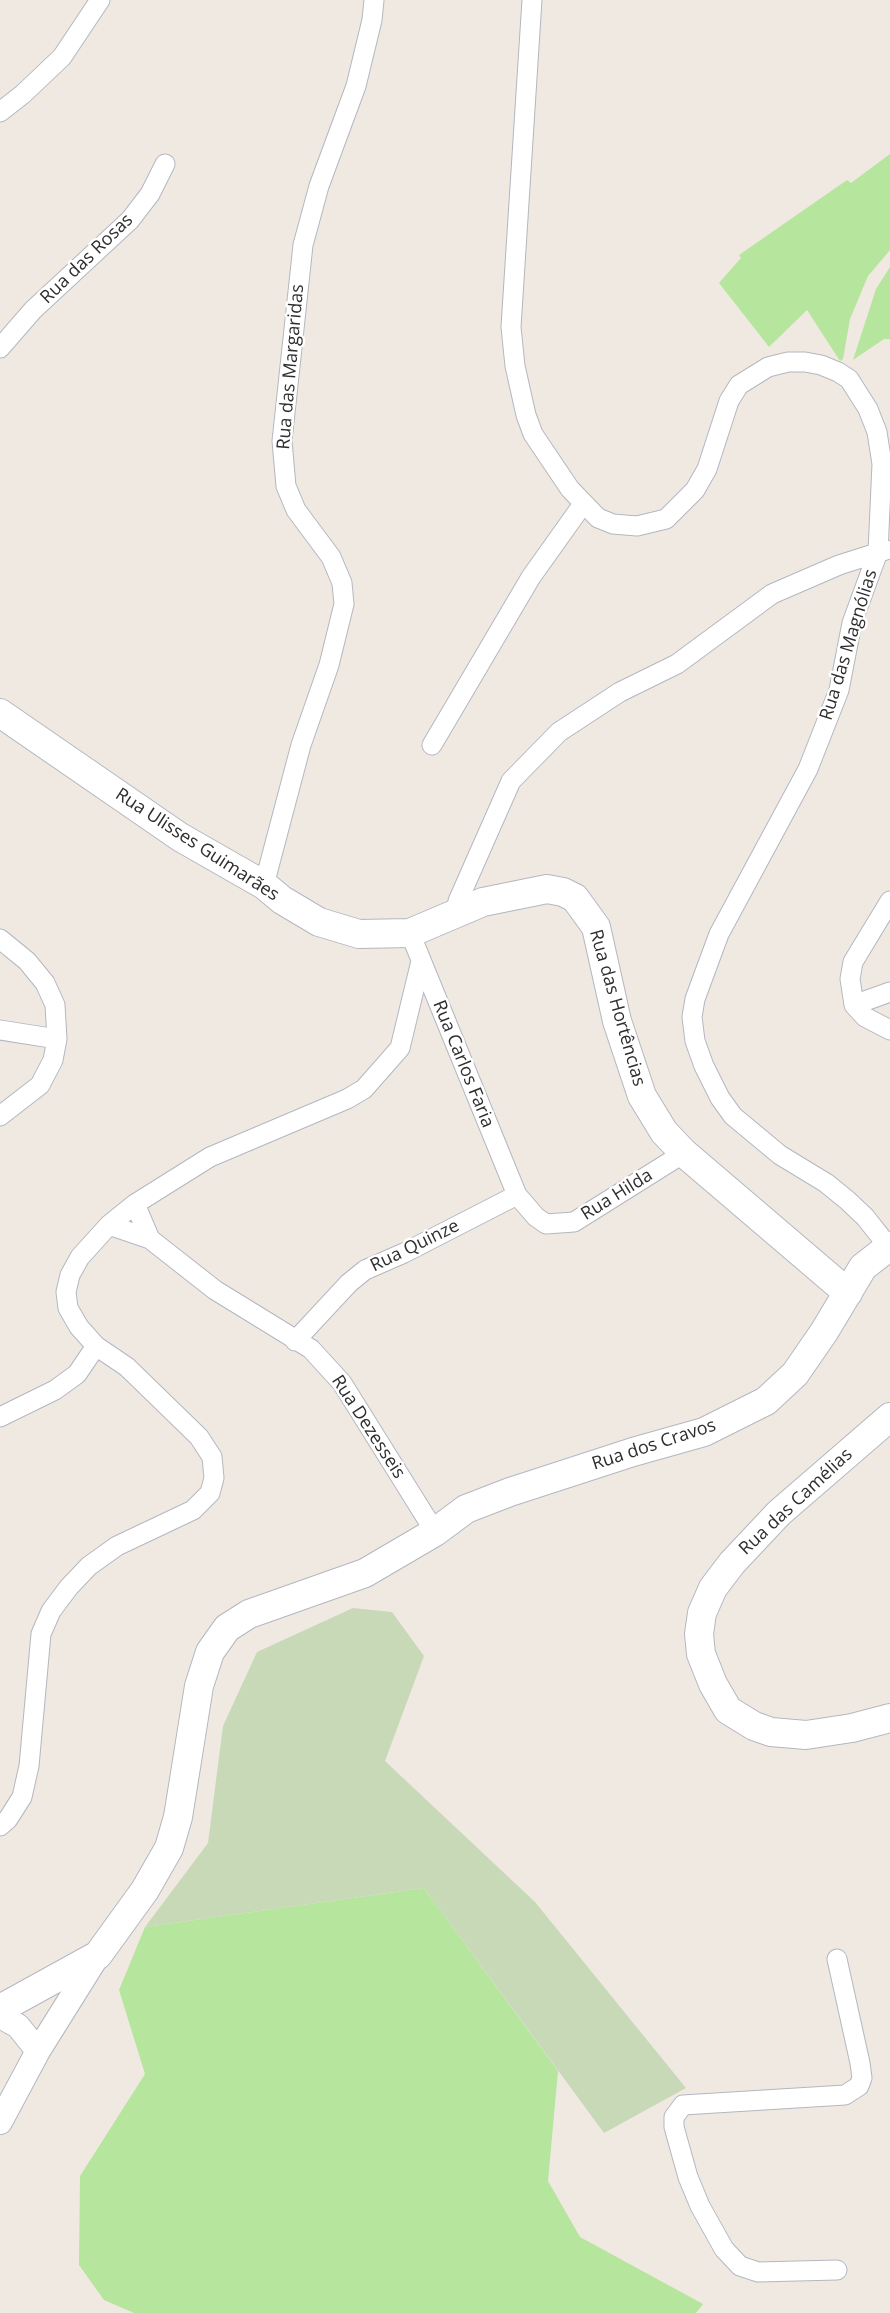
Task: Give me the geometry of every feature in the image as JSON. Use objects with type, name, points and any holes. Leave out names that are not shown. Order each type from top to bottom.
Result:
[{"type":"main road","name":"Rua Ulisses Guimarães","points":[[0,713],[180,837],[319,922],[359,934],[410,933]]},
{"type":"main road","name":"Rua das Hortências","points":[[410,933],[483,902],[547,890],[563,892],[575,898],[596,927],[617,1021],[642,1096],[664,1132],[684,1153],[848,1293]]},
{"type":"main road","name":"Rua dos Cravos","points":[[98,1955],[145,1890],[169,1849],[180,1805],[199,1686],[210,1652],[227,1628],[248,1614],[278,1602],[336,1585],[365,1573],[435,1532],[466,1509],[503,1494],[704,1432],[766,1401],[795,1374],[863,1266],[889,1246]]},
{"type":"main road","name":"Rua das Camélias","points":[[890,1417],[779,1513],[732,1563],[702,1613],[699,1634],[705,1664],[728,1710],[754,1726],[771,1732],[806,1735],[852,1728],[890,1718]]},
{"type":"main road","points":[[0,2009],[98,1955]]},
{"type":"street","points":[[0,112],[62,57],[100,0]]},
{"type":"street","name":"Rua das Margaridas","points":[[264,886],[301,745],[329,665],[344,604],[342,583],[331,557],[296,510],[286,486],[282,441],[303,245],[319,186],[356,86],[372,20],[374,0]]},
{"type":"street","points":[[432,745],[531,577],[583,504],[533,434],[519,384],[511,327],[532,0]]},
{"type":"street","name":"Rua das Rosas","points":[[0,348],[33,310],[130,220],[150,194],[165,164]]},
{"type":"street","name":"Rua das Magnólias","points":[[583,504],[598,518],[613,524],[637,526],[666,519],[695,490],[707,469],[730,401],[739,385],[768,367],[788,362],[805,362],[838,372],[849,379],[877,432],[882,464],[884,550],[852,623],[839,690],[808,769],[719,934],[695,999],[692,1017],[695,1041],[704,1066],[720,1098],[733,1116],[780,1156],[826,1183],[847,1200],[889,1246]]},
{"type":"street","points":[[456,915],[458,901],[511,781],[559,732],[620,692],[677,664],[772,594],[839,565],[884,550]]},
{"type":"street","points":[[890,901],[853,962],[850,979],[854,1005],[865,1017],[890,1030]]},
{"type":"street","name":"Rua Carlos Faria","points":[[410,933],[517,1195]]},
{"type":"street","points":[[0,939],[27,961],[45,983],[55,1005],[57,1039],[53,1060],[40,1085],[0,1116]]},
{"type":"street","points":[[0,1826],[8,1819],[22,1797],[29,1766],[41,1634],[51,1611],[89,1566],[117,1546],[193,1510],[210,1493],[214,1478],[212,1457],[199,1437],[127,1367],[96,1346],[79,1327],[68,1307],[66,1292],[70,1275],[80,1257],[108,1225],[135,1204],[209,1157],[347,1099],[364,1089],[400,1048],[421,961]]},
{"type":"street","points":[[854,1005],[890,992]]},
{"type":"street","points":[[0,1030],[57,1039]]},
{"type":"street","name":"Rua Hilda","points":[[517,1195],[536,1217],[546,1224],[574,1222],[684,1153]]},
{"type":"street","name":"Rua Quinze","points":[[295,1341],[349,1283],[365,1270],[517,1195]]},
{"type":"street","name":"Rua Dezesseis","points":[[135,1204],[150,1238]]},
{"type":"street","name":"Rua Dezesseis","points":[[108,1225],[150,1238],[215,1290],[311,1349],[342,1383],[435,1532]]},
{"type":"street","points":[[0,1417],[55,1390],[77,1374],[96,1346]]},
{"type":"street","points":[[0,2122],[38,2051],[98,1955]]},
{"type":"street","points":[[837,1959],[860,2063],[862,2078],[859,2086],[845,2095],[683,2105],[674,2117],[696,2196],[724,2249],[740,2266],[758,2272],[837,2270]]},
{"type":"street","points":[[0,2016],[18,2026],[38,2051]]},
{"type":"green space","points":[[890,154],[890,250],[868,276],[850,319],[843,359],[840,361],[807,310],[769,347],[719,283],[741,258],[739,255],[847,180],[851,183]]},
{"type":"green space","points":[[890,267],[890,339],[884,339],[853,360],[876,289]]},
{"type":"green space","points":[[353,1608],[392,1612],[424,1656],[385,1761],[535,1902],[686,2088],[604,2133],[424,1888],[145,1927],[208,1843],[223,1726],[257,1652]]},
{"type":"green space","points":[[424,1888],[558,2071],[548,2181],[580,2237],[703,2304],[696,2313],[134,2313],[104,2300],[79,2265],[80,2176],[145,2074],[119,1990],[145,1927]]}]
